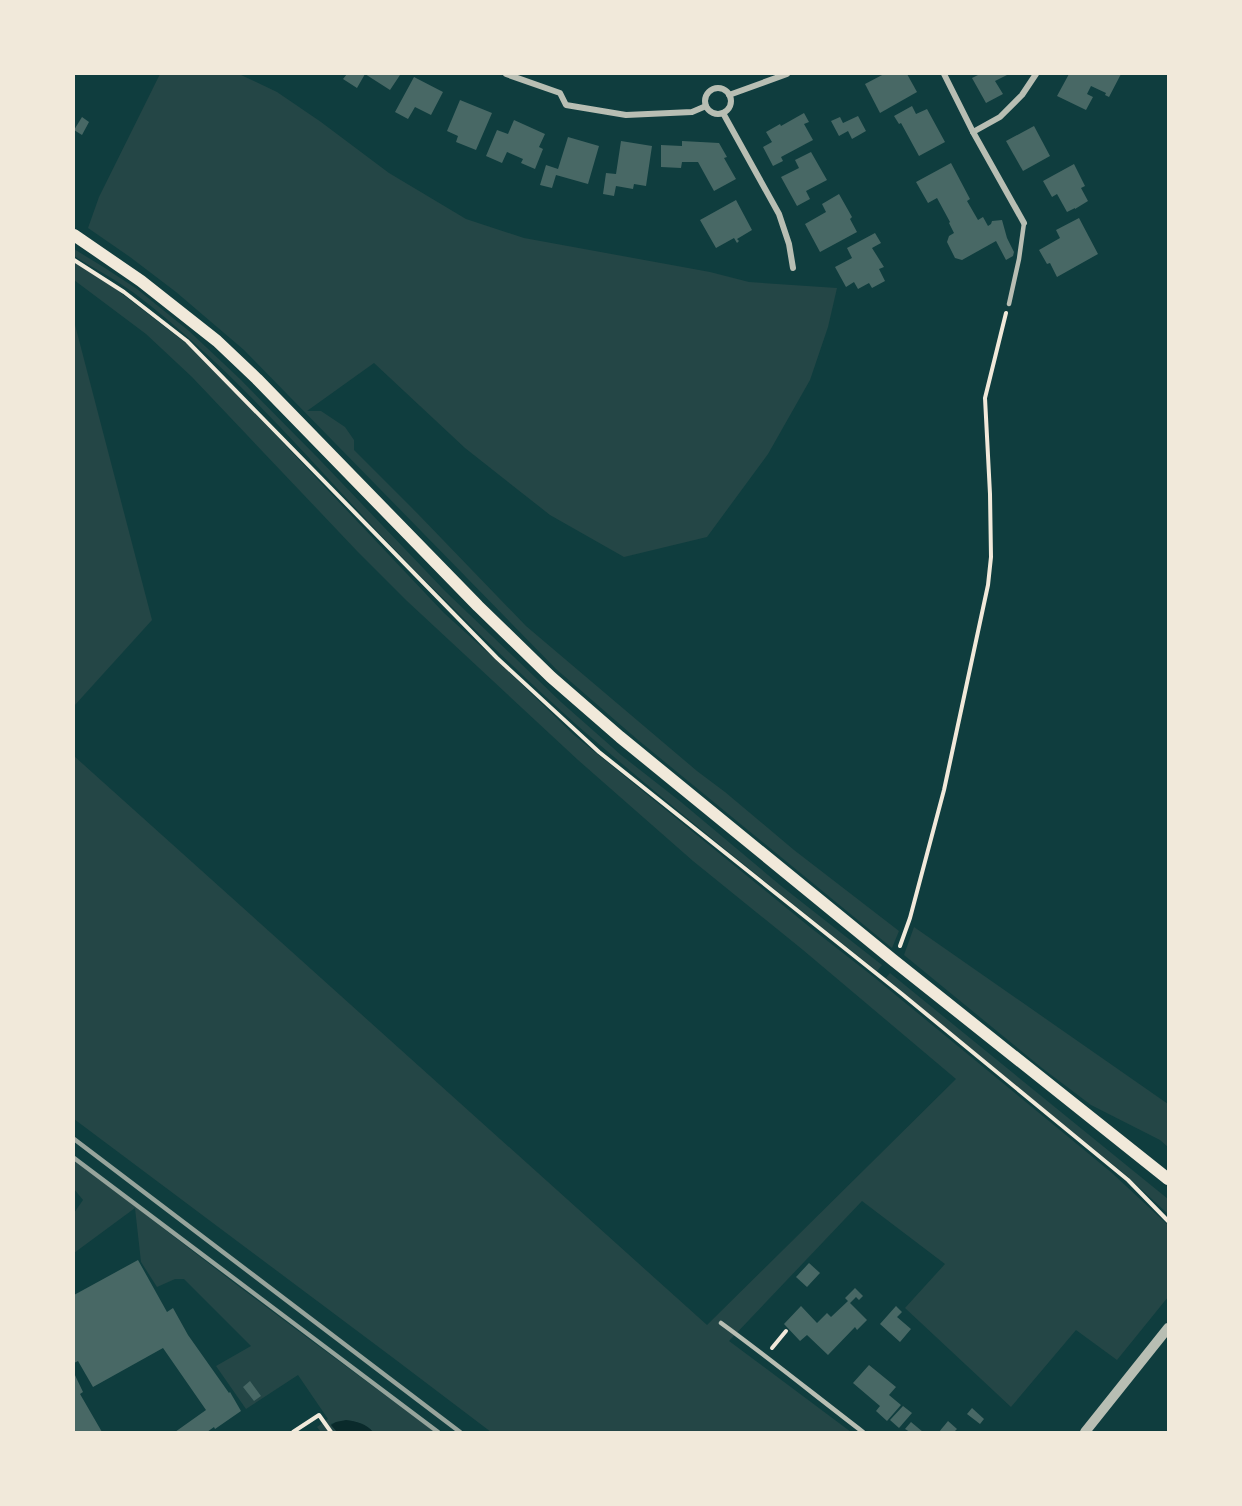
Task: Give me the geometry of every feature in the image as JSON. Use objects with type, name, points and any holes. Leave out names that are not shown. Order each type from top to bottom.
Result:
[{"type":"main road","points":[[74,235],[141,281],[217,341],[257,378],[478,606],[551,677],[620,737],[893,960],[1168,1179]]},
{"type":"street","points":[[506,74],[560,93],[566,105],[626,115],[692,112],[706,106]]},
{"type":"street","points":[[729,95],[788,74]]},
{"type":"street","points":[[944,74],[973,132],[1024,223]]},
{"type":"street","points":[[973,132],[1000,117],[1022,95],[1036,74]]},
{"type":"street","points":[[718,88],[725,90],[729,95],[728,108],[723,113],[713,113],[706,106],[707,94],[712,90],[718,88]]},
{"type":"street","points":[[723,113],[779,214],[789,244],[793,268]]},
{"type":"street","points":[[1085,1432],[1168,1328]]},
{"type":"lane","points":[[1009,304],[1024,223]]},
{"type":"lane","points":[[721,1323],[863,1432]]},
{"type":"path","points":[[893,960],[910,918],[944,790],[988,585],[991,546],[986,398],[1009,304]]},
{"type":"path","points":[[765,1355],[786,1331]]},
{"type":"path","points":[[293,1432],[319,1415],[331,1432]]},
{"type":"shaded area","points":[[160,74],[239,74],[277,92],[389,173],[466,219],[524,238],[710,272],[749,282],[837,288],[828,327],[810,380],[768,454],[707,537],[624,557],[550,515],[465,448],[374,363],[307,411],[321,411],[345,427],[354,440],[354,450],[526,626],[697,771],[899,931],[892,948],[638,740],[556,669],[244,350],[176,292],[88,228],[99,197]]},
{"type":"shaded area","points":[[74,249],[137,289],[189,331],[319,459],[446,592],[561,702],[621,755],[882,965],[877,971],[579,727],[400,555],[215,362],[134,293],[74,256]]},
{"type":"shaded area","points":[[74,261],[108,283],[187,344],[444,613],[574,735],[1066,1135],[1112,1173],[1168,1225],[1168,1297],[1117,1360],[1076,1330],[1011,1407],[905,1308],[945,1264],[862,1201],[729,1341],[851,1432],[491,1432],[74,1119],[74,756],[707,1325],[956,1079],[693,861],[578,760],[407,601],[192,377],[146,334],[74,280]]},
{"type":"shaded area","points":[[74,321],[152,620],[74,706]]},
{"type":"shaded area","points":[[914,927],[1168,1104],[1168,1147],[1160,1140],[1091,1105],[904,955]]},
{"type":"shaded area","points":[[890,973],[1168,1199],[1168,1214],[1127,1176],[886,978]]},
{"type":"shaded area","points":[[74,1157],[207,1262],[435,1432],[373,1432],[364,1425],[348,1421],[331,1424],[337,1432],[321,1432],[317,1427],[328,1419],[298,1375],[246,1409],[216,1366],[251,1346],[184,1279],[175,1279],[157,1287],[141,1262],[135,1208],[74,1253],[74,1213],[83,1200],[74,1189]]},
{"type":"shaded area","points":[[346,1420],[361,1423],[373,1432],[337,1432],[331,1425]]},
{"type":"building","points":[[347,74],[365,74],[357,88],[343,79]]},
{"type":"building","points":[[365,74],[397,74],[400,75],[390,90]]},
{"type":"building","points":[[884,74],[907,74],[917,92],[880,113],[865,84]]},
{"type":"building","points":[[980,74],[1009,74],[995,81],[1003,94],[986,103],[972,78]]},
{"type":"building","points":[[1069,74],[1121,74],[1109,97],[1105,95],[1106,93],[1091,86],[1087,94],[1093,97],[1086,110],[1057,96]]},
{"type":"building","points":[[414,77],[443,92],[431,115],[415,107],[408,119],[395,112]]},
{"type":"building","points":[[460,100],[492,113],[476,150],[456,142],[458,136],[447,131]]},
{"type":"building","points":[[912,106],[916,114],[927,109],[945,142],[919,156],[901,123],[899,124],[894,116]]},
{"type":"building","points":[[804,113],[809,122],[804,124],[813,140],[781,157],[783,161],[773,166],[763,147],[772,142],[766,132]]},
{"type":"building","points":[[858,116],[866,131],[852,139],[848,131],[839,136],[831,121],[840,117],[843,123]]},
{"type":"building","points":[[82,117],[89,122],[82,135],[74,130]]},
{"type":"building","points":[[514,120],[545,134],[539,147],[543,149],[535,169],[521,163],[523,159],[507,152],[502,163],[486,156],[497,130],[508,134]]},
{"type":"building","points":[[1034,126],[1050,156],[1023,171],[1006,141]]},
{"type":"building","points":[[568,137],[599,146],[588,184],[556,175],[552,188],[540,185],[546,165],[558,169]]},
{"type":"building","points":[[621,141],[652,146],[646,186],[634,184],[633,189],[616,186],[614,196],[603,194],[606,173],[616,174]]},
{"type":"building","points":[[682,141],[719,143],[727,157],[724,158],[736,179],[714,191],[698,162],[682,162],[681,168],[661,167],[661,145],[682,146]]},
{"type":"building","points":[[811,152],[827,180],[806,191],[810,199],[797,206],[781,177],[799,168],[795,160]]},
{"type":"building","points":[[951,163],[970,199],[967,201],[978,220],[983,217],[988,226],[992,221],[1002,220],[1014,252],[1013,256],[1006,260],[996,241],[962,260],[955,258],[947,242],[949,236],[954,233],[950,222],[937,198],[928,203],[916,182]]},
{"type":"building","points":[[1074,164],[1085,186],[1081,188],[1088,201],[1067,212],[1057,194],[1052,197],[1043,181]]},
{"type":"building","points":[[839,194],[852,217],[850,219],[857,232],[820,252],[805,224],[826,212],[822,204]]},
{"type":"building","points":[[736,200],[752,230],[737,239],[739,241],[737,243],[734,238],[716,248],[700,220]]},
{"type":"building","points":[[1079,218],[1098,254],[1057,277],[1050,263],[1047,264],[1039,250],[1060,238],[1056,230]]},
{"type":"building","points":[[875,233],[881,243],[872,248],[884,267],[879,269],[885,281],[872,288],[869,283],[858,289],[854,282],[846,287],[835,267],[852,258],[847,248]]},
{"type":"building","points":[[138,1260],[167,1312],[173,1308],[188,1335],[230,1392],[241,1411],[215,1429],[214,1427],[207,1432],[175,1432],[206,1410],[163,1348],[93,1387],[78,1361],[74,1363],[74,1295]]},
{"type":"building","points":[[809,1263],[820,1273],[807,1287],[796,1277]]},
{"type":"building","points":[[855,1288],[863,1296],[859,1300],[856,1297],[850,1303],[867,1320],[857,1330],[855,1327],[828,1355],[807,1335],[800,1341],[784,1324],[801,1306],[817,1323],[827,1313],[831,1317],[848,1301],[845,1298]]},
{"type":"building","points":[[896,1306],[902,1312],[897,1317],[911,1329],[900,1342],[880,1324]]},
{"type":"building","points":[[869,1365],[896,1387],[889,1395],[901,1405],[887,1421],[876,1411],[880,1406],[853,1383]]},
{"type":"building","points":[[74,1373],[83,1392],[80,1394],[102,1432],[74,1432]]},
{"type":"building","points":[[250,1381],[261,1396],[254,1401],[243,1387]]},
{"type":"building","points":[[903,1406],[912,1413],[899,1428],[890,1420]]},
{"type":"building","points":[[972,1408],[984,1419],[980,1424],[967,1414]]},
{"type":"building","points":[[948,1421],[957,1429],[954,1432],[939,1432]]},
{"type":"building","points":[[911,1422],[923,1432],[910,1432],[905,1429]]},
{"type":"railway","points":[[74,1139],[460,1432]]},
{"type":"railway","points":[[74,1158],[438,1432]]}]
